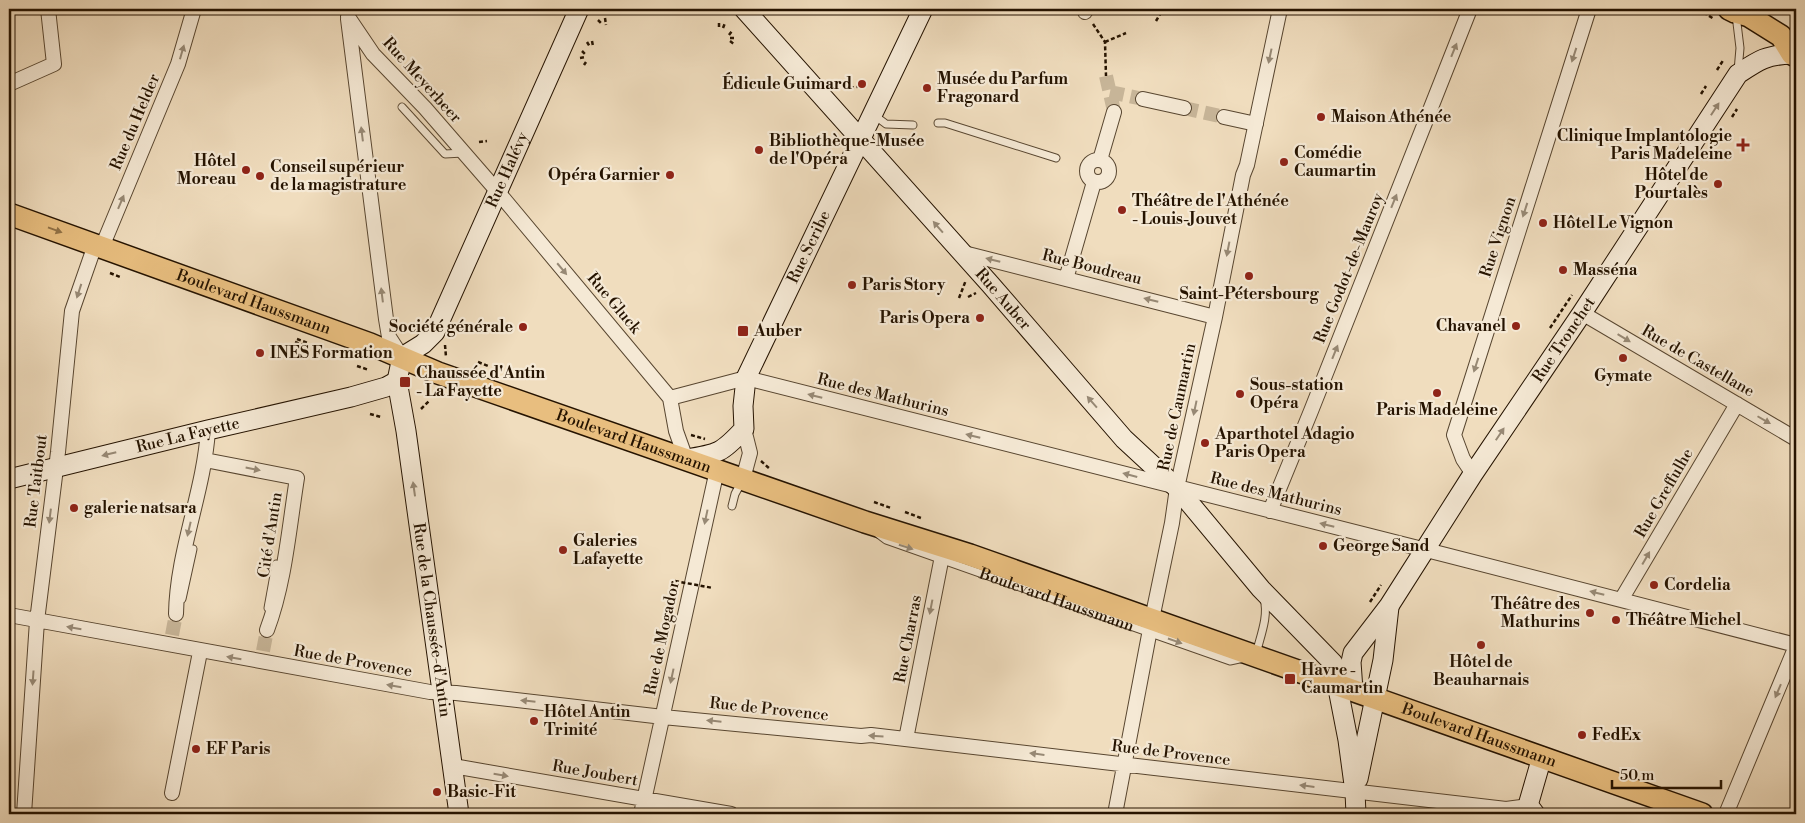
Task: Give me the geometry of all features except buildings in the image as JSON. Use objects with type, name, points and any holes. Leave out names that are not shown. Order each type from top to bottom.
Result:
[{"type":"main road","name":"Rue Halévy","points":[[402,357],[423,344],[434,332],[579,9]]},
{"type":"main road","name":"Rue Auber","points":[[744,9],[990,284],[1124,439],[1177,488],[1261,589],[1329,657],[1345,687]]},
{"type":"main road","name":"Rue Scribe","points":[[744,429],[746,378],[923,9]]},
{"type":"main road","points":[[1732,10],[1749,16],[1781,36],[1794,55]]},
{"type":"main road","name":"Rue Tronchet","points":[[1353,654],[1390,606],[1472,474],[1582,313],[1738,74],[1758,61],[1774,54],[1794,55]]},
{"type":"main road","name":"Boulevard Haussmann","points":[[11,210],[98,246],[356,338],[438,373],[865,522],[1150,626],[1256,655],[1702,814]]},
{"type":"main road","name":"Rue de la Chaussée-d'Antin","points":[[402,357],[398,381],[459,814]]},
{"type":"main road","name":"Rue La Fayette","points":[[9,479],[366,393],[398,381]]},
{"type":"main road","points":[[686,459],[719,452],[727,447],[744,429]]},
{"type":"main road","name":"Rue Tronchet","points":[[1355,792],[1384,660],[1390,606]]},
{"type":"main road","points":[[1329,657],[1346,657],[1353,654]]},
{"type":"main road","points":[[1353,654],[1345,687],[1356,814]]},
{"type":"main road","points":[[1532,810],[1529,802],[1542,757]]},
{"type":"street","points":[[9,84],[54,64],[48,9]]},
{"type":"street","name":"Rue du Helder","points":[[98,246],[178,64],[194,9]]},
{"type":"street","name":"Rue de Caumartin","points":[[1114,814],[1172,523],[1177,488],[1280,9]]},
{"type":"street","name":"Rue Godot-de-Mauroy","points":[[1270,511],[1470,9]]},
{"type":"street","name":"Rue Vignon","points":[[1472,474],[1463,459],[1454,435],[1589,9]]},
{"type":"street","points":[[347,13],[386,319],[389,336],[402,357]]},
{"type":"street","name":"Rue Meyerbeer","points":[[347,13],[373,54],[425,108],[498,192]]},
{"type":"street","points":[[1143,99],[1184,108]]},
{"type":"street","points":[[1066,279],[1094,182],[1102,182],[1109,174],[1108,167],[1100,160],[1114,112]]},
{"type":"street","points":[[1224,117],[1256,124]]},
{"type":"street","name":"Rue Gluck","points":[[498,192],[670,398]]},
{"type":"street","name":"Rue Taitbout","points":[[24,814],[38,621],[72,311],[98,246]]},
{"type":"street","name":"Rue Boudreau","points":[[960,252],[1215,317]]},
{"type":"street","name":"Rue de Castellane","points":[[1582,313],[1796,439]]},
{"type":"street","points":[[686,459],[676,431],[670,398],[746,378]]},
{"type":"street","name":"Rue des Mathurins","points":[[746,378],[1796,646]]},
{"type":"street","name":"Rue Greffulhe","points":[[1621,600],[1737,404]]},
{"type":"street","points":[[743,479],[750,453],[744,429]]},
{"type":"street","points":[[176,614],[178,582],[205,460],[208,430]]},
{"type":"street","name":"Cité d'Antin","points":[[205,460],[296,478],[279,591],[267,630]]},
{"type":"street","name":"Rue de Mogador","points":[[641,814],[716,470]]},
{"type":"street","name":"Rue Charras","points":[[906,738],[943,552]]},
{"type":"street","name":"Rue de Provence","points":[[9,615],[38,621],[171,640],[200,652],[262,657],[426,692],[442,692],[861,736],[906,738],[1355,792],[1506,809],[1532,810]]},
{"type":"street","points":[[1726,814],[1796,646]]},
{"type":"street","points":[[172,793],[200,652]]},
{"type":"street","name":"Rue Joubert","points":[[453,766],[731,814]]},
{"type":"lane","name":"Rue Tronchet","points":[[1732,10],[1739,33],[1738,74]]},
{"type":"lane","points":[[402,107],[445,154],[464,153]]},
{"type":"lane","points":[[873,114],[886,124],[913,125]]},
{"type":"lane","points":[[938,124],[945,123],[1056,158]]},
{"type":"lane","points":[[732,506],[743,479]]},
{"type":"lane","points":[[176,614],[185,591],[192,549]]},
{"type":"lane","points":[[267,630],[268,607],[276,564]]},
{"type":"lane","points":[[1256,655],[1266,607],[1261,589]]},
{"type":"path","points":[[1156,22],[1163,9]]},
{"type":"path","points":[[1084,11],[1105,42],[1106,76]]},
{"type":"path","points":[[608,12],[615,12]]},
{"type":"path","points":[[605,18],[606,25]]},
{"type":"path","points":[[598,20],[602,24]]},
{"type":"path","points":[[719,23],[721,28],[725,23]]},
{"type":"path","points":[[732,31],[730,38],[734,44]]},
{"type":"path","points":[[1105,42],[1126,34]]},
{"type":"path","points":[[730,38],[735,38]]},
{"type":"path","points":[[587,42],[591,46],[592,40]]},
{"type":"path","points":[[580,58],[585,56],[582,51]]},
{"type":"path","points":[[1717,70],[1724,59]]},
{"type":"path","points":[[850,88],[862,86]]},
{"type":"path","points":[[1701,94],[1706,86]]},
{"type":"path","points":[[1732,117],[1737,109]]},
{"type":"path","points":[[479,142],[487,141]]},
{"type":"path","points":[[110,274],[120,277]]},
{"type":"path","points":[[959,298],[966,281]]},
{"type":"path","points":[[968,297],[976,293]]},
{"type":"path","points":[[296,341],[307,345]]},
{"type":"path","points":[[478,362],[488,366]]},
{"type":"path","points":[[357,366],[369,370]]},
{"type":"path","points":[[421,409],[429,401]]},
{"type":"path","points":[[370,414],[381,417]]},
{"type":"path","points":[[874,502],[890,508]]},
{"type":"path","points":[[905,512],[921,518]]},
{"type":"path","points":[[675,580],[713,588]]},
{"type":"tunnel","points":[[1106,76],[1114,111]]},
{"type":"tunnel","points":[[1110,92],[1143,99]]},
{"type":"tunnel","points":[[1184,108],[1224,117]]},
{"type":"tunnel","points":[[172,635],[176,614]]},
{"type":"tunnel","points":[[263,651],[267,630]]},
{"type":"place","name":"Édicule Guimard","points":[[862,84]]},
{"type":"place","name":"Musée du Parfum Fragonard","points":[[927,88]]},
{"type":"place","name":"Maison Athénée","points":[[1321,117]]},
{"type":"place","name":"Clinique Implantologie Paris Madeleine","points":[[1743,145]]},
{"type":"place","name":"Bibliothèque-Musée de l'Opéra","points":[[759,150]]},
{"type":"place","name":"Comédie Caumartin","points":[[1284,162]]},
{"type":"place","name":"Hôtel Moreau","points":[[246,170]]},
{"type":"place","name":"Opéra Garnier","points":[[670,175]]},
{"type":"place","name":"Conseil supérieur de la magistrature","points":[[260,176]]},
{"type":"place","name":"Hôtel de Pourtalès","points":[[1718,184]]},
{"type":"place","name":"Théâtre de l'Athénée - Louis-Jouvet","points":[[1122,210]]},
{"type":"place","name":"Hôtel Le Vignon","points":[[1543,223]]},
{"type":"place","name":"Masséna","points":[[1563,270]]},
{"type":"place","name":"Saint-Pétersbourg","points":[[1249,276]]},
{"type":"place","name":"Paris Story","points":[[852,285]]},
{"type":"place","name":"Paris Opera","points":[[980,318]]},
{"type":"place","name":"Chavanel","points":[[1516,326]]},
{"type":"place","name":"Société générale","points":[[523,327]]},
{"type":"place","name":"Auber","points":[[743,331]]},
{"type":"place","name":"INES Formation","points":[[260,353]]},
{"type":"place","name":"Gymate","points":[[1623,358]]},
{"type":"place","name":"Chaussée d'Antin - La Fayette","points":[[405,382]]},
{"type":"place","name":"Paris Madeleine","points":[[1437,393]]},
{"type":"place","name":"Sous-station Opéra","points":[[1240,394]]},
{"type":"place","name":"Aparthotel Adagio Paris Opera","points":[[1205,443]]},
{"type":"place","name":"galerie natsara","points":[[74,508]]},
{"type":"place","name":"George Sand","points":[[1323,546]]},
{"type":"place","name":"Galeries Lafayette","points":[[563,550]]},
{"type":"place","name":"Cordelia","points":[[1654,585]]},
{"type":"place","name":"Théâtre des Mathurins","points":[[1590,613]]},
{"type":"place","name":"Théâtre Michel","points":[[1616,620]]},
{"type":"place","name":"Hôtel de Beauharnais","points":[[1481,645]]},
{"type":"place","name":"Havre - Caumartin","points":[[1290,679]]},
{"type":"place","name":"Hôtel Antin Trinité","points":[[534,721]]},
{"type":"place","name":"FedEx","points":[[1582,735]]},
{"type":"place","name":"EF Paris","points":[[196,749]]},
{"type":"place","name":"Basic-Fit","points":[[437,792]]}]
